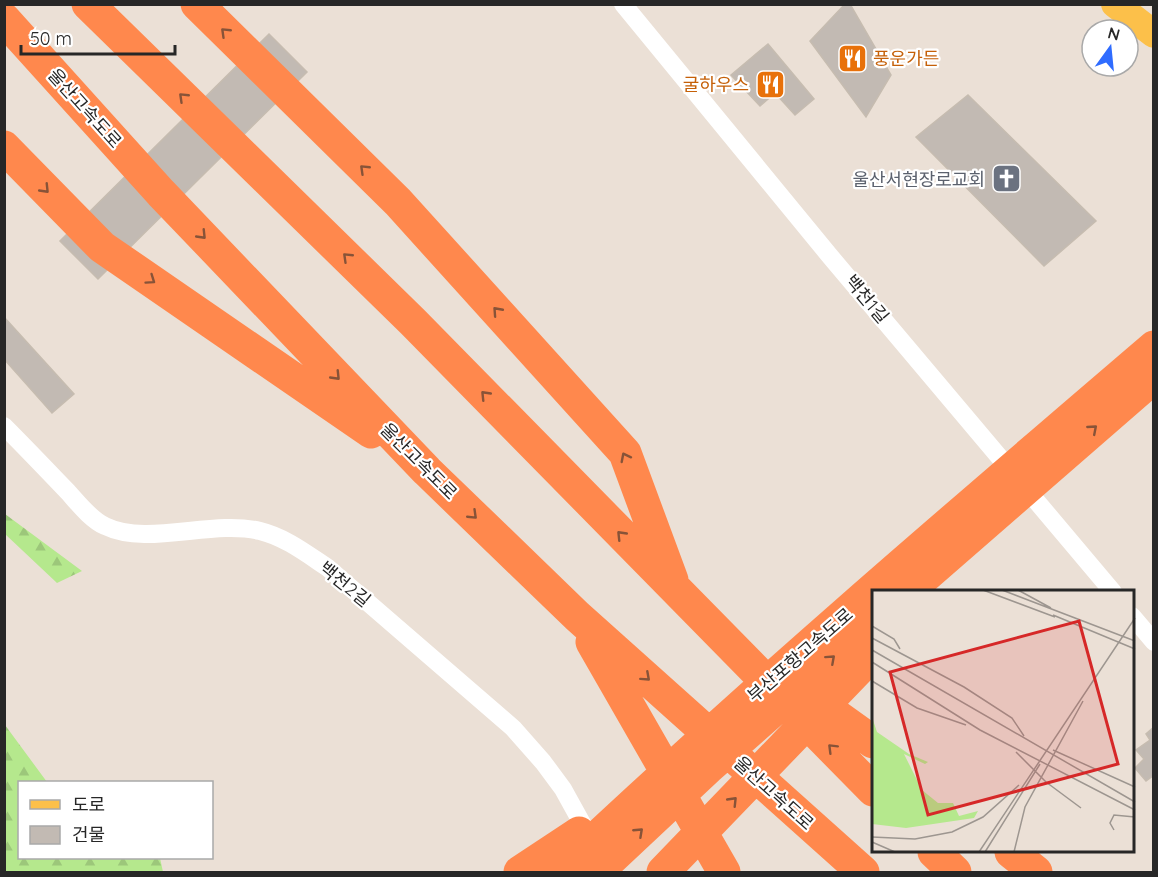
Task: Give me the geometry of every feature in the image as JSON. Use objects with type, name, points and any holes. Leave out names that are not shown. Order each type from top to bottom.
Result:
[{"type":"highway","points":[[88,4],[413,322],[872,789]]},
{"type":"highway","points":[[197,4],[398,202],[625,453],[676,591]]},
{"type":"highway","name":"울산고속도로","points":[[4,19],[161,193],[427,471],[578,616],[863,873]]},
{"type":"highway","points":[[4,147],[102,247],[427,471]]},
{"type":"highway","name":"부산포항고속도로","points":[[873,590],[1154,347]]},
{"type":"highway","points":[[909,590],[1154,377]]},
{"type":"highway","points":[[934,590],[1056,462]]},
{"type":"highway","name":"부산포항고속도로","points":[[560,873],[642,795],[872,591]]},
{"type":"highway","points":[[578,616],[724,873]]},
{"type":"highway","name":"부산포항고속도로","points":[[597,873],[708,768],[872,623]]},
{"type":"highway","points":[[717,632],[872,741]]},
{"type":"highway","points":[[663,873],[872,655]]},
{"type":"highway","points":[[520,873],[603,817],[642,795]]},
{"type":"highway","points":[[935,853],[955,873]]},
{"type":"highway","points":[[1012,853],[1036,873]]},
{"type":"main road","points":[[1115,4],[1154,34]]},
{"type":"street","name":"백천1길","points":[[623,4],[829,255],[1111,590]]},
{"type":"street","name":"백천2길","points":[[4,426],[83,508],[104,526],[122,532],[142,534],[218,528],[261,531],[296,547],[328,568],[513,728],[556,780],[593,843],[616,873]]},
{"type":"street","points":[[1134,618],[1154,642]]},
{"type":"green space","points":[[4,514],[82,571],[57,583],[5,534]]},
{"type":"green space","points":[[5,725],[46,781],[18,781],[18,859],[160,859],[163,872],[5,872]]},
{"type":"building","name":"풍운가든","points":[[845,4],[850,4],[891,75],[866,117],[810,41]]},
{"type":"building","points":[[269,34],[307,72],[98,279],[60,241]]},
{"type":"building","name":"굴하우스","points":[[768,44],[814,99],[795,115],[775,93],[760,106],[731,75]]},
{"type":"building","name":"울산서현장로교회","points":[[968,95],[1096,221],[1044,266],[916,137]]},
{"type":"building","points":[[4,317],[74,394],[52,413],[4,359]]},
{"type":"building","points":[[1154,727],[1154,775],[1146,781],[1135,768],[1144,759],[1136,750],[1150,740],[1146,734]]},
{"type":"place","name":"풍운가든","points":[[852,58]]},
{"type":"place","name":"굴하우스","points":[[770,84]]},
{"type":"place","name":"울산서현장로교회","points":[[1006,179]]}]
